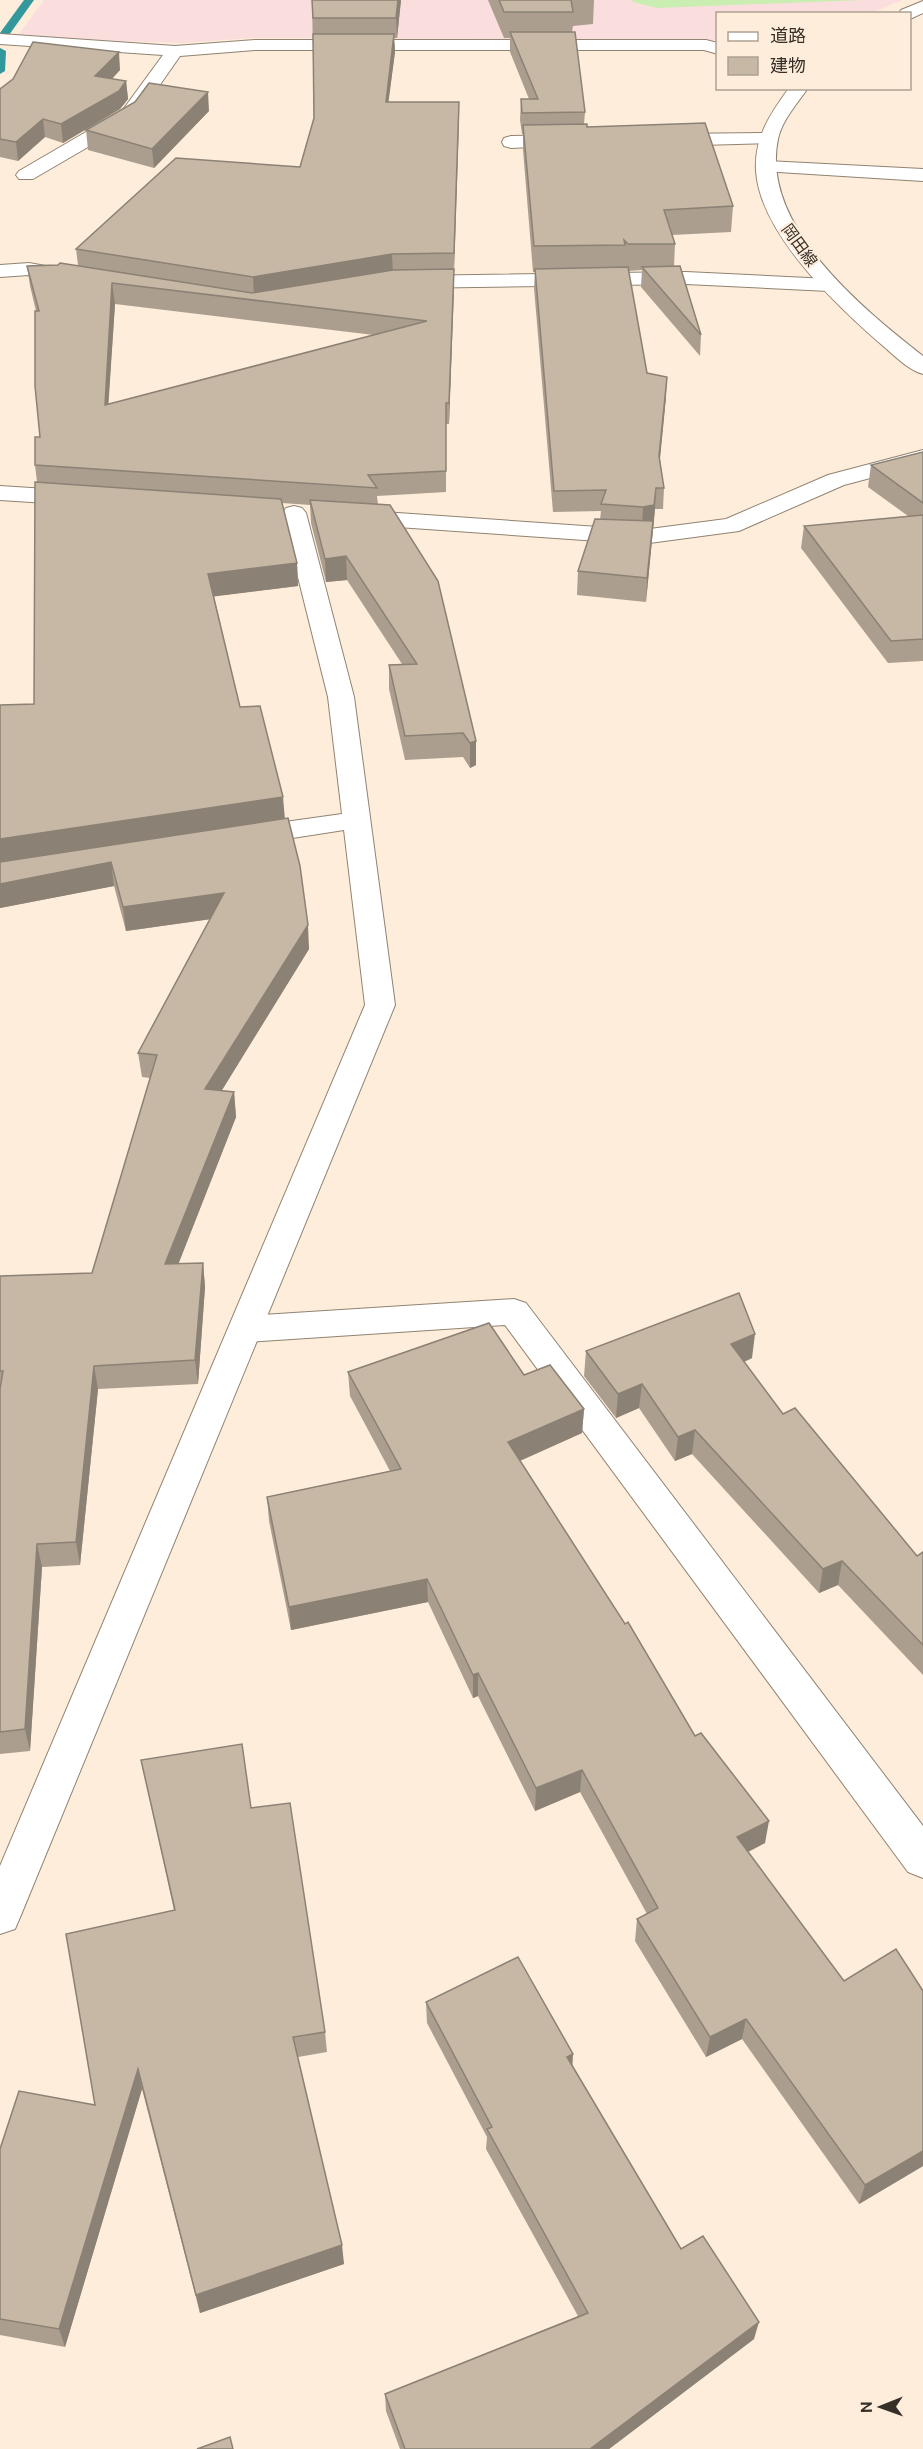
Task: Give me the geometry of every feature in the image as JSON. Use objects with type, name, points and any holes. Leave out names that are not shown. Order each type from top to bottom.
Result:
[{"type":"street","points":[[0,39],[175,51],[267,45],[706,45],[716,49]]},
{"type":"street","points":[[26,175],[129,115],[175,51]]},
{"type":"street","name":"岡田線","points":[[798,90],[769,139],[766,167],[772,198],[784,226],[829,285],[893,344],[923,368]]},
{"type":"street","points":[[652,140],[769,139]]},
{"type":"street","points":[[511,142],[593,141]]},
{"type":"street","points":[[766,167],[923,175]]},
{"type":"street","points":[[0,271],[29,269],[88,278]]},
{"type":"street","points":[[393,282],[686,278],[829,285]]},
{"type":"street","points":[[0,1915],[380,1005],[341,697],[303,514],[642,537],[731,526],[836,480],[923,457]]},
{"type":"street","points":[[0,493],[106,500]]},
{"type":"street","points":[[227,839],[357,820]]},
{"type":"street","points":[[245,1329],[514,1312],[923,1859]]},
{"type":"shaded area","points":[[44,0],[902,0],[874,12],[716,12],[716,40],[250,38],[185,43],[16,38]]},
{"type":"green space","points":[[632,0],[864,0],[657,8]]},
{"type":"building","points":[[312,0],[398,0],[396,18],[313,18]]},
{"type":"building","points":[[499,0],[571,0],[573,12],[504,12]]},
{"type":"building","points":[[510,32],[575,32],[585,112],[522,113],[521,99],[538,99]]},
{"type":"building","points":[[313,34],[394,34],[386,102],[459,102],[454,253],[392,254],[253,277],[76,249],[176,158],[300,167],[314,118]]},
{"type":"building","points":[[33,42],[119,52],[95,76],[126,81],[119,91],[61,124],[43,119],[16,142],[0,139],[0,89],[13,79]]},
{"type":"building","points":[[149,83],[208,92],[152,149],[86,130],[135,102]]},
{"type":"building","points":[[705,123],[733,206],[664,210],[675,244],[628,244],[624,240],[625,245],[534,246],[523,125],[587,124],[587,127]]},
{"type":"building","points":[[60,263],[252,293],[393,270],[454,269],[449,403],[446,403],[446,471],[368,475],[377,488],[35,465],[35,437],[40,437],[35,386],[35,311],[39,311],[27,266],[58,265]],"holes":[[[112,283],[427,321],[105,405]]]},
{"type":"building","points":[[680,266],[701,335],[642,267]]},
{"type":"building","points":[[628,267],[647,373],[667,377],[659,456],[664,488],[656,488],[654,505],[643,507],[601,504],[606,490],[554,491],[535,269]]},
{"type":"building","points":[[923,452],[923,503],[871,465]]},
{"type":"building","points":[[35,482],[281,499],[297,563],[208,574],[240,707],[260,706],[283,797],[0,839],[0,705],[34,704]]},
{"type":"building","points":[[310,500],[390,505],[438,581],[476,741],[470,743],[463,733],[405,736],[389,665],[417,664],[346,556],[325,559]]},
{"type":"building","points":[[923,515],[923,639],[891,641],[804,526]]},
{"type":"building","points":[[595,519],[653,521],[647,578],[578,571]]},
{"type":"building","points":[[288,818],[300,866],[308,925],[205,1089],[234,1092],[165,1264],[203,1263],[195,1360],[94,1366],[76,1542],[37,1544],[25,1729],[0,1732],[0,1389],[3,1371],[0,1371],[0,1276],[92,1273],[157,1055],[138,1053],[224,893],[123,907],[111,862],[0,884],[0,862]]},
{"type":"building","points":[[739,1293],[755,1334],[731,1344],[783,1414],[795,1408],[917,1556],[923,1552],[923,1645],[842,1561],[823,1569],[695,1430],[678,1437],[642,1384],[618,1394],[586,1351]]},
{"type":"building","points":[[489,1323],[524,1375],[550,1365],[584,1409],[508,1442],[625,1624],[628,1622],[695,1736],[701,1733],[769,1821],[737,1837],[844,1981],[896,1949],[923,1991],[923,2151],[865,2185],[746,2019],[710,2037],[637,1919],[658,1908],[582,1770],[536,1788],[478,1673],[473,1675],[427,1579],[289,1607],[267,1497],[401,1469],[348,1372]]},
{"type":"building","points":[[242,1744],[251,1808],[290,1803],[325,2032],[293,2037],[342,2245],[196,2295],[138,2069],[59,2329],[0,2319],[0,2149],[19,2091],[95,2105],[66,1934],[175,1910],[141,1760]]},
{"type":"building","points":[[518,1957],[573,2054],[567,2057],[681,2249],[703,2236],[759,2322],[590,2449],[405,2449],[385,2394],[588,2313],[487,2129],[492,2127],[426,2002]]},
{"type":"building","points":[[230,2437],[233,2449],[197,2449]]},
{"type":"waterway","points":[[5,33],[29,0]]},
{"type":"waterway","points":[[0,71],[1,51]]}]
